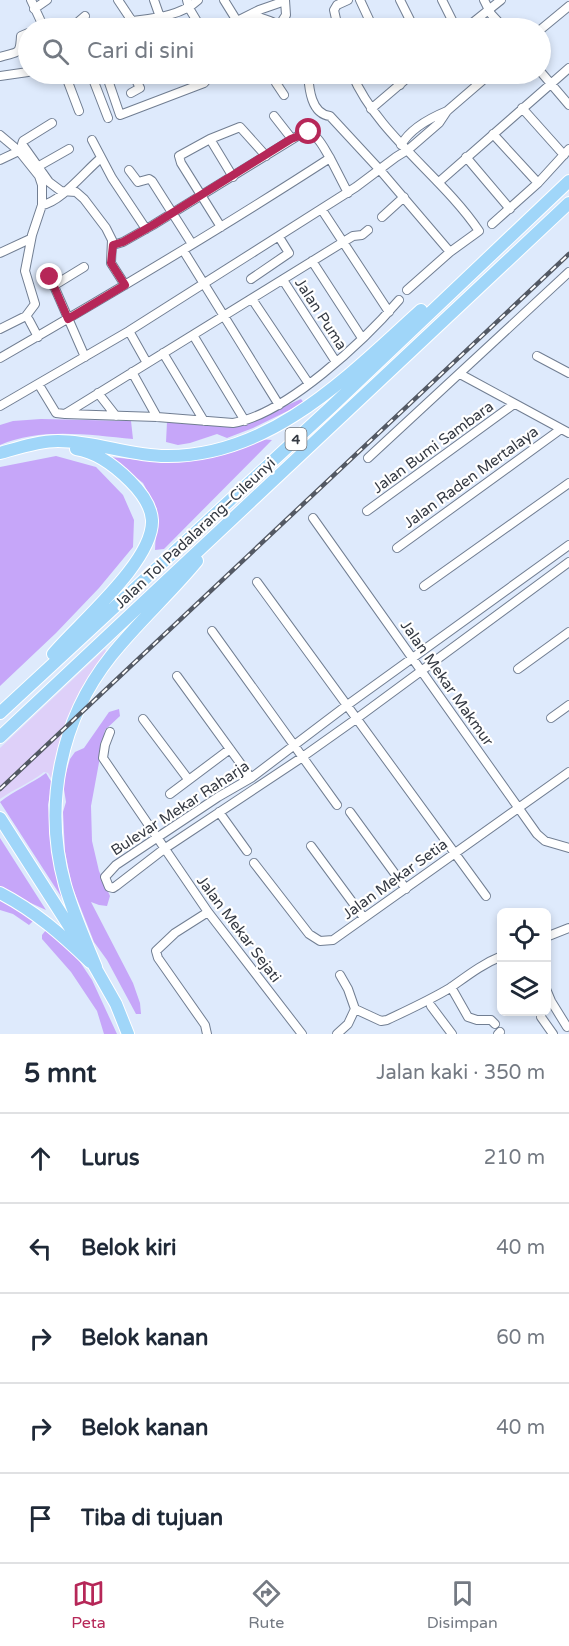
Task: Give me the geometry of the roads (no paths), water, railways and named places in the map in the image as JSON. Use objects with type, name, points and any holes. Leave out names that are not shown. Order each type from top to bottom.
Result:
[{"type":"highway","name":"Jalan Tol Padalarang–Cileunyi","points":[[0,713],[322,415],[569,181]]},
{"type":"highway","name":"Jalan Tol Padalarang–Cileunyi","points":[[0,737],[569,203]]},
{"type":"highway","points":[[0,453],[57,441],[166,456],[212,452],[254,437],[284,422],[325,394],[435,297],[505,240]]},
{"type":"highway","points":[[20,694],[138,559],[144,549],[152,523],[149,508],[142,494],[125,476],[99,457],[83,450],[39,444]]},
{"type":"highway","points":[[96,967],[75,918],[64,884],[58,852],[54,814],[60,764],[65,744],[86,693],[110,657],[151,610],[180,582],[227,525]]},
{"type":"highway","points":[[0,818],[96,967],[116,1004],[128,1034]]},
{"type":"highway","points":[[0,893],[25,906],[60,933],[96,967]]},
{"type":"street","points":[[38,18],[32,4],[47,0]]},
{"type":"street","points":[[118,0],[130,18]]},
{"type":"street","points":[[154,0],[160,17]]},
{"type":"street","points":[[153,18],[198,0]]},
{"type":"street","points":[[224,0],[235,18]]},
{"type":"street","points":[[336,18],[334,10],[348,0]]},
{"type":"street","points":[[360,0],[368,18]]},
{"type":"street","points":[[400,0],[409,18]]},
{"type":"street","points":[[442,0],[451,18]]},
{"type":"street","points":[[484,0],[496,18]]},
{"type":"street","points":[[479,18],[501,0]]},
{"type":"street","points":[[243,18],[285,1],[284,18]]},
{"type":"street","points":[[188,4],[196,18]]},
{"type":"street","points":[[551,21],[569,6]]},
{"type":"street","points":[[253,13],[262,18]]},
{"type":"street","points":[[0,57],[18,50]]},
{"type":"street","points":[[438,182],[569,68]]},
{"type":"street","points":[[0,76],[18,73]]},
{"type":"street","points":[[69,84],[79,111]]},
{"type":"street","points":[[95,84],[108,118]]},
{"type":"street","points":[[111,84],[120,115],[201,84]]},
{"type":"street","points":[[131,93],[140,88],[138,84]]},
{"type":"street","points":[[277,84],[284,95]]},
{"type":"street","points":[[310,84],[314,104],[323,114],[330,116],[380,170],[450,252]]},
{"type":"street","points":[[357,84],[371,109],[479,231],[450,252],[407,290]]},
{"type":"street","points":[[0,406],[129,331],[322,210],[380,170],[396,157],[432,117],[447,111],[478,84]]},
{"type":"street","points":[[551,84],[569,105]]},
{"type":"street","points":[[371,109],[400,85]]},
{"type":"street","points":[[492,224],[538,183],[566,152],[522,108]]},
{"type":"street","points":[[274,116],[291,139]]},
{"type":"street","points":[[52,123],[22,142],[49,182],[59,190],[73,191],[84,199],[112,236],[111,263],[125,285]]},
{"type":"street","points":[[221,227],[181,163],[179,156],[210,139],[241,128],[266,156]]},
{"type":"street","points":[[113,245],[123,242],[202,196],[304,132],[313,133],[351,190]]},
{"type":"street","points":[[493,134],[538,183]]},
{"type":"street","points":[[0,135],[19,152],[39,176],[43,192],[42,205],[30,239],[25,271],[35,304],[26,316],[0,329]]},
{"type":"street","points":[[210,139],[233,177]]},
{"type":"street","points":[[93,140],[101,158],[146,229]]},
{"type":"street","points":[[39,166],[69,149]]},
{"type":"street","points":[[0,160],[19,152]]},
{"type":"street","points":[[466,157],[510,209]]},
{"type":"street","points":[[42,205],[52,202],[101,158]]},
{"type":"street","points":[[1,354],[38,337],[108,296],[330,158]]},
{"type":"street","points":[[129,170],[138,182],[151,180],[192,244]]},
{"type":"street","points":[[382,217],[404,197]]},
{"type":"street","points":[[322,210],[389,312]]},
{"type":"street","points":[[64,414],[353,236],[362,235],[368,230]]},
{"type":"street","points":[[251,279],[289,254],[279,237]]},
{"type":"street","points":[[0,253],[30,239]]},
{"type":"street","points":[[183,250],[279,405]]},
{"type":"street","points":[[312,261],[362,338]]},
{"type":"street","points":[[84,267],[51,282],[85,357]]},
{"type":"street","points":[[368,458],[569,272]]},
{"type":"street","name":"Jalan Puma","points":[[283,280],[336,362]]},
{"type":"street","points":[[252,299],[309,384]]},
{"type":"street","points":[[39,385],[56,413],[233,423],[245,421],[279,405],[309,384],[362,338],[399,300]]},
{"type":"street","points":[[28,320],[38,337]]},
{"type":"street","points":[[129,331],[147,363]]},
{"type":"street","points":[[193,335],[245,421]]},
{"type":"street","points":[[163,353],[204,421]]},
{"type":"street","points":[[537,356],[569,373]]},
{"type":"street","points":[[132,372],[157,417]]},
{"type":"street","points":[[460,374],[565,431]]},
{"type":"street","points":[[98,393],[116,416]]},
{"type":"street","name":"Jalan Bumi Sambara","points":[[367,511],[514,404]]},
{"type":"street","name":"Jalan Raden Mertalaya","points":[[397,548],[565,431]]},
{"type":"street","points":[[424,586],[569,483]]},
{"type":"street","name":"Jalan Mekar Makmur","points":[[314,518],[541,838],[569,848]]},
{"type":"street","name":"Bulevar Mekar Raharja","points":[[569,545],[413,658],[343,702],[293,747],[251,778],[155,836],[111,870],[105,877],[109,887],[113,888],[164,849],[301,758],[569,562]]},
{"type":"street","points":[[257,582],[486,896]]},
{"type":"street","points":[[482,608],[490,619]]},
{"type":"street","points":[[212,631],[293,747],[337,805]]},
{"type":"street","points":[[518,669],[569,632]]},
{"type":"street","points":[[177,676],[251,778]]},
{"type":"street","points":[[551,718],[569,705]]},
{"type":"street","points":[[143,719],[188,779]]},
{"type":"street","name":"Jalan Mekar Sejati","points":[[110,732],[103,758],[208,912],[302,1034]]},
{"type":"street","points":[[170,794],[230,749]]},
{"type":"street","name":"Jalan Mekar Setia","points":[[254,862],[314,939],[333,940],[569,772]]},
{"type":"street","points":[[219,812],[246,850]]},
{"type":"street","points":[[350,812],[406,889]]},
{"type":"street","points":[[311,846],[364,918]]},
{"type":"street","points":[[207,1034],[204,1025],[158,958],[156,951],[175,933],[208,912]]},
{"type":"street","points":[[551,935],[569,928]]},
{"type":"street","points":[[355,1009],[384,1021],[451,987],[478,967],[497,958]]},
{"type":"street","points":[[337,1034],[348,1024],[355,1009],[348,989],[339,975]]},
{"type":"street","points":[[451,987],[468,1017],[479,1021],[491,1020],[495,1024]]},
{"type":"street","points":[[551,1001],[567,1027]]},
{"type":"street","points":[[431,1006],[452,1034]]},
{"type":"street","points":[[541,1017],[553,1034]]},
{"type":"railway","points":[[0,789],[569,254]]}]
